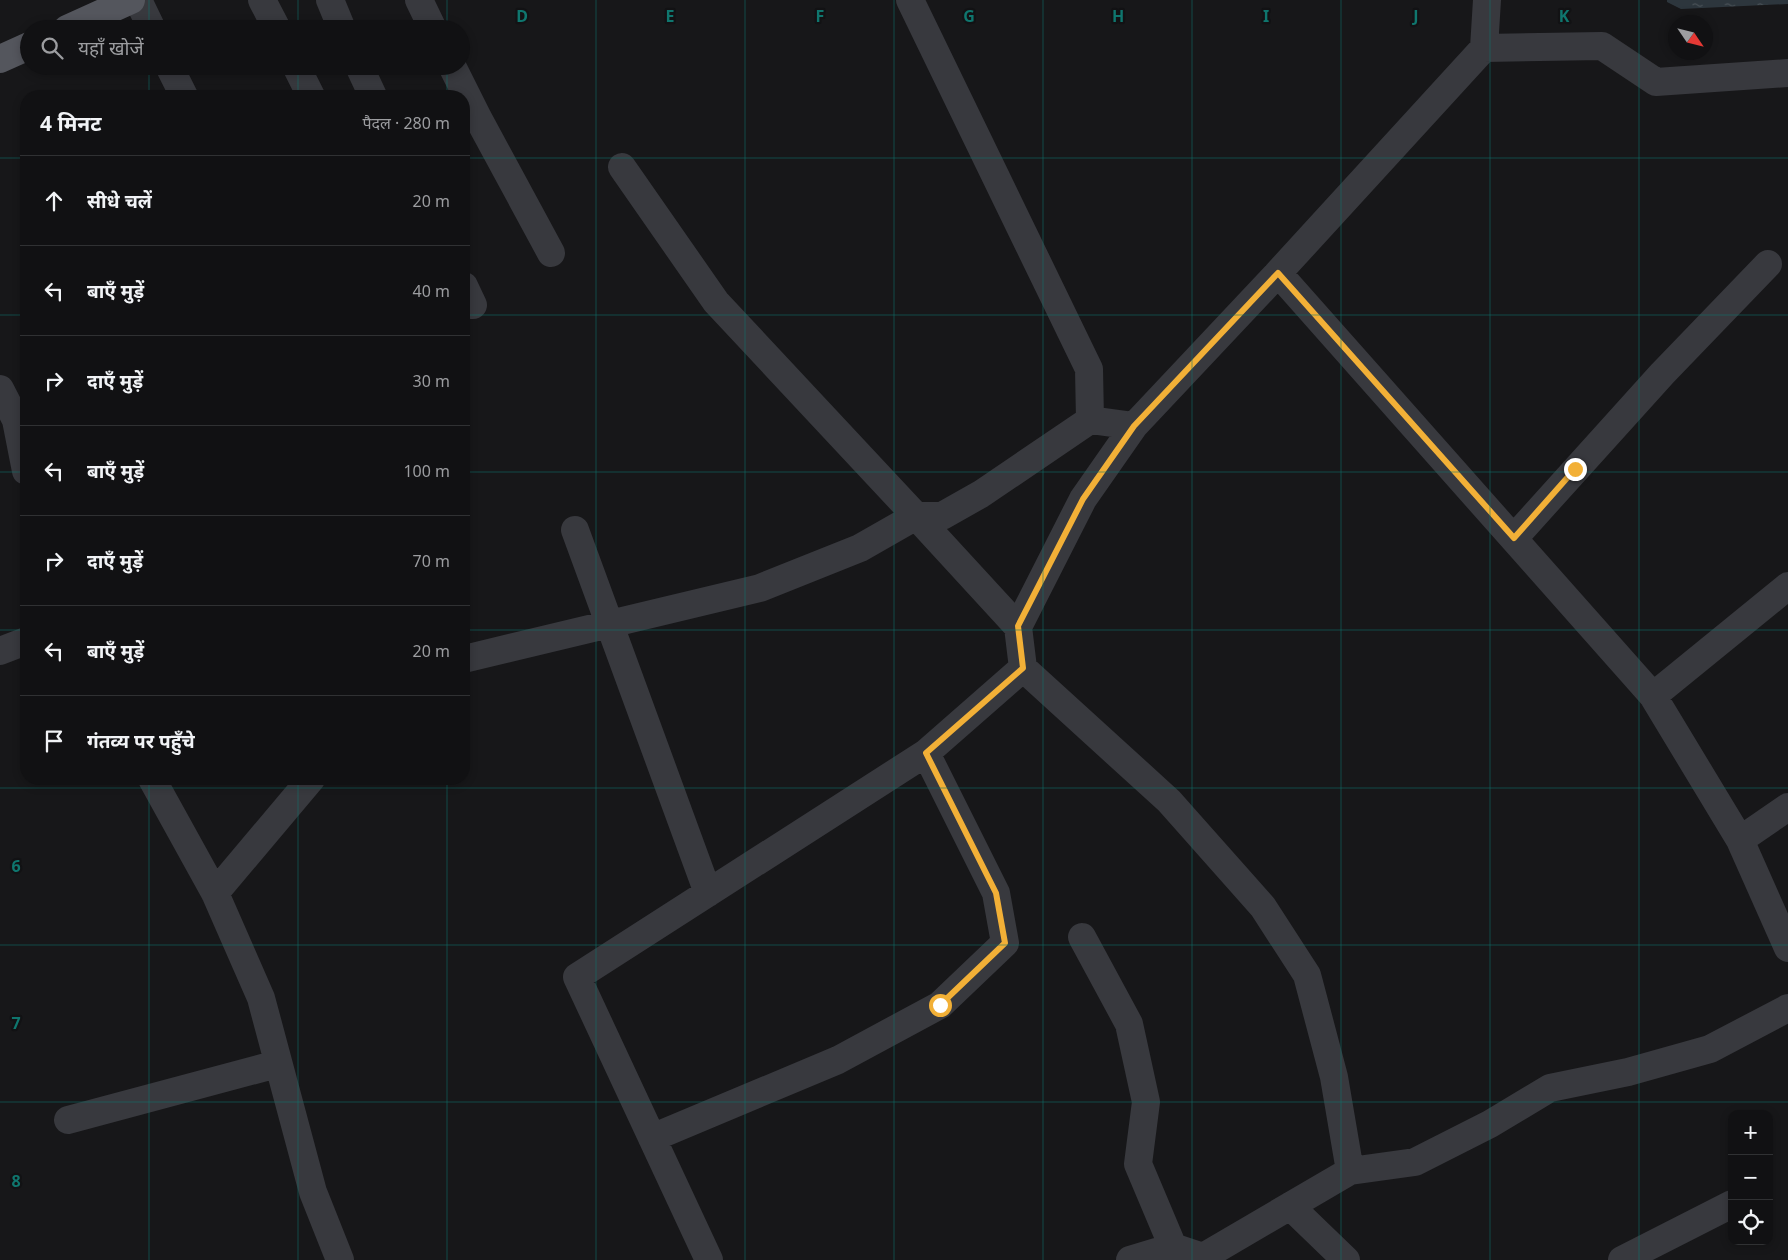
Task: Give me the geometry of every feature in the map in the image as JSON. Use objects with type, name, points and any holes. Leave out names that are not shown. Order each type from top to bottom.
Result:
[{"type":"main road","points":[[88,20],[131,0]]},
{"type":"main road","points":[[0,59],[20,50]]},
{"type":"street","points":[[138,0],[148,20]]},
{"type":"street","points":[[262,0],[272,20]]},
{"type":"street","points":[[330,0],[338,20]]},
{"type":"street","points":[[419,0],[429,20]]},
{"type":"street","points":[[910,0],[1089,369],[1090,420]]},
{"type":"street","points":[[1350,1171],[1334,1077],[1307,975],[1263,906],[1169,801],[1023,668],[1018,626],[1083,499],[1134,426],[1278,273],[1484,48],[1488,0]]},
{"type":"street","points":[[1484,48],[1602,46],[1656,82],[1788,73]]},
{"type":"street","points":[[174,75],[181,90]]},
{"type":"street","points":[[300,75],[308,90]]},
{"type":"street","points":[[363,75],[370,90]]},
{"type":"street","points":[[456,75],[464,90]]},
{"type":"street","points":[[470,102],[551,253]]},
{"type":"street","points":[[622,168],[716,302],[1018,626]]},
{"type":"street","points":[[1514,538],[1662,374],[1768,264]]},
{"type":"street","points":[[1278,273],[1653,696],[1740,840],[1788,948]]},
{"type":"street","points":[[0,389],[16,420],[20,440]]},
{"type":"street","points":[[470,658],[760,588],[860,548],[916,516],[942,516],[981,494],[1090,420],[1134,426]]},
{"type":"street","points":[[575,530],[708,893]]},
{"type":"street","points":[[1653,696],[1788,586]]},
{"type":"street","points":[[0,651],[20,643]]},
{"type":"street","points":[[709,1260],[577,977],[926,753],[1023,668]]},
{"type":"street","points":[[652,1138],[838,1060],[940,1005],[1005,943],[996,893],[926,753]]},
{"type":"street","points":[[155,785],[215,892],[260,998],[313,1192],[340,1260]]},
{"type":"street","points":[[215,892],[306,785]]},
{"type":"street","points":[[1740,840],[1788,807]]},
{"type":"street","points":[[1082,937],[1129,1024],[1146,1102],[1138,1164],[1173,1247]]},
{"type":"street","points":[[1130,1260],[1173,1247],[1203,1257],[1350,1171],[1415,1162],[1490,1124],[1550,1088],[1628,1072],[1710,1049],[1788,1008]]},
{"type":"street","points":[[68,1120],[278,1064]]},
{"type":"street","points":[[1290,1206],[1346,1260]]},
{"type":"street","points":[[1622,1260],[1728,1206]]},
{"type":"water","points":[[1667,0],[1788,0],[1788,4],[1681,9],[1667,2]]},
{"type":"route","points":[[940,1005],[1005,943],[996,893],[926,753],[1023,668],[1018,626],[1083,499],[1134,426],[1278,273],[1514,538],[1575,469]]}]
